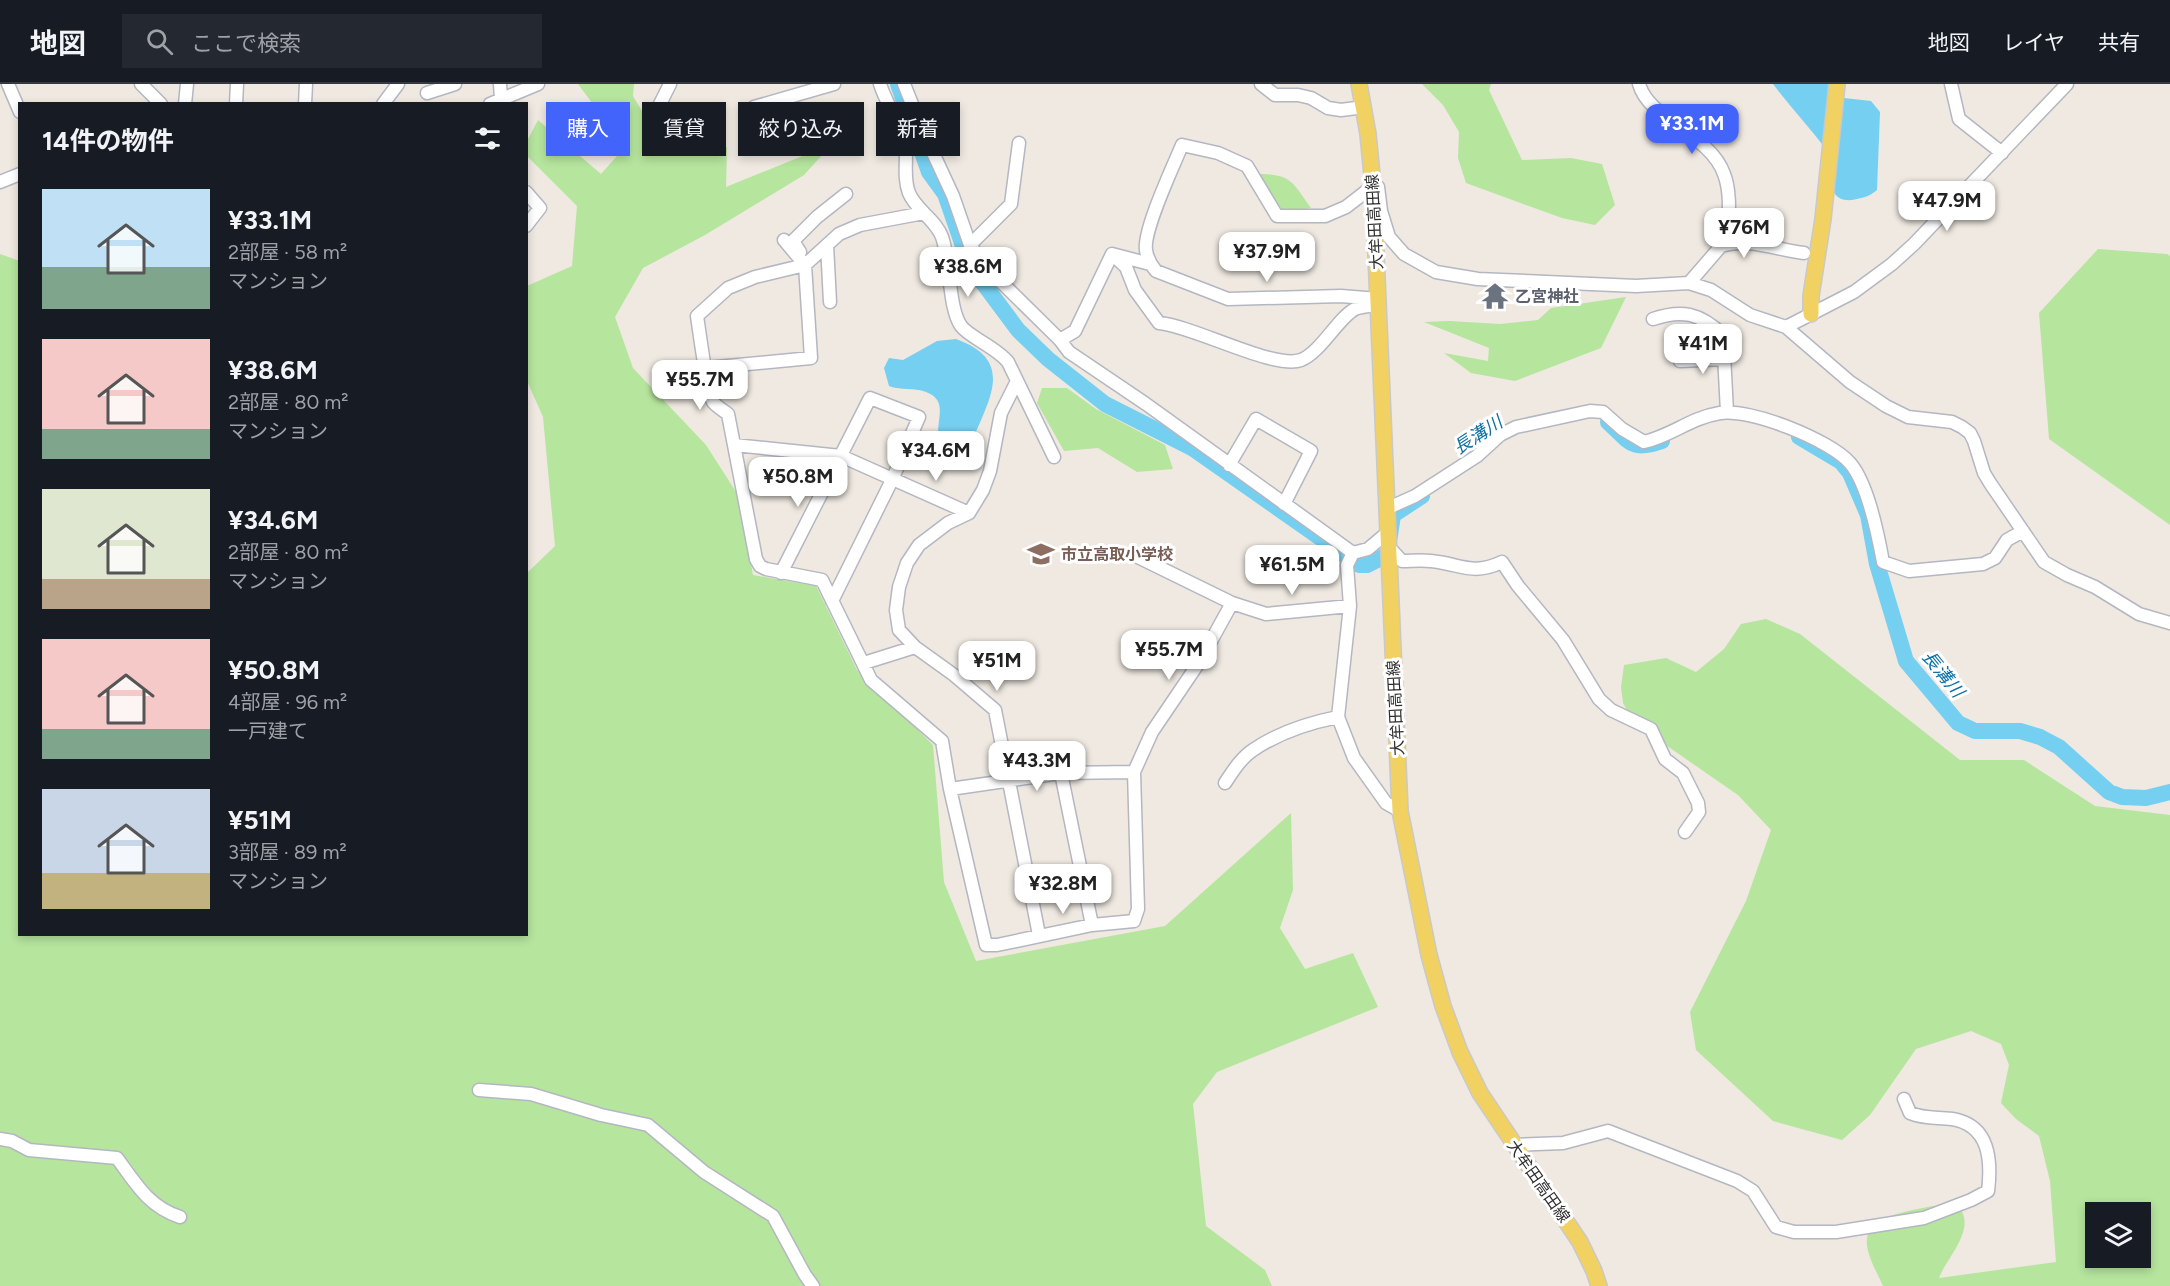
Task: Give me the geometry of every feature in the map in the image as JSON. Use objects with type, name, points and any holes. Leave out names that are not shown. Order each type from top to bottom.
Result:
[{"type":"main road","name":"大牟田高田線","points":[[1359,84],[1364,107],[1373,186],[1400,812],[1430,955],[1452,1034],[1480,1093],[1570,1226],[1594,1271],[1599,1286]]},
{"type":"main road","points":[[1811,314],[1812,289],[1823,219],[1837,84]]},
{"type":"street","points":[[141,84],[159,102]]},
{"type":"street","points":[[185,102],[186,84]]},
{"type":"street","points":[[236,102],[237,84]]},
{"type":"street","points":[[305,102],[306,84]]},
{"type":"street","points":[[384,102],[398,84]]},
{"type":"street","points":[[427,93],[455,84]]},
{"type":"street","points":[[496,101],[500,84]]},
{"type":"street","points":[[496,101],[538,84]]},
{"type":"street","points":[[661,102],[670,84]]},
{"type":"street","points":[[771,102],[834,84]]},
{"type":"street","points":[[880,84],[886,102]]},
{"type":"street","points":[[904,84],[911,102]]},
{"type":"street","points":[[1261,84],[1275,95],[1298,95],[1311,98],[1328,108],[1341,110],[1364,107]]},
{"type":"street","points":[[1639,84],[1649,102],[1708,149],[1721,166],[1726,177],[1728,244]]},
{"type":"street","points":[[1951,84],[1959,119],[2002,153]]},
{"type":"street","points":[[1786,327],[1854,292],[1892,264],[2067,84]]},
{"type":"street","points":[[7,91],[18,109]]},
{"type":"street","points":[[970,245],[1011,204],[1019,143]]},
{"type":"street","points":[[1378,302],[1341,296],[1228,299],[1156,271],[1150,264],[1145,249],[1152,220],[1182,145],[1218,153],[1247,165],[1277,216],[1325,216],[1346,207],[1373,186],[1378,187],[1381,212],[1389,237],[1404,254],[1436,272],[1478,279],[1636,286],[1689,283],[1711,290],[1750,315],[1786,327],[1850,382],[1886,406],[1908,417],[1952,422],[1970,433],[1984,473],[2044,562],[2095,587],[2139,614],[2170,623]]},
{"type":"street","points":[[905,156],[906,181],[910,195],[941,234],[949,260],[955,313],[962,328],[1002,354],[1054,457]]},
{"type":"street","points":[[934,156],[953,196],[970,245],[987,268],[1070,352],[1353,553]]},
{"type":"street","points":[[0,182],[18,175]]},
{"type":"street","points":[[528,194],[540,208],[528,223]]},
{"type":"street","points":[[706,368],[811,358],[806,264],[793,241],[817,217],[846,194]]},
{"type":"street","points":[[924,213],[860,225],[839,234],[806,264],[755,277],[728,288],[697,316],[708,392],[712,402],[728,414],[756,559],[760,566],[781,573],[822,580],[871,680],[942,741],[950,789],[986,945],[997,945],[1092,925],[1134,921],[1138,909],[1134,772],[1152,732],[1200,661],[1232,603]]},
{"type":"street","points":[[784,240],[806,264]]},
{"type":"street","points":[[1689,283],[1721,246],[1728,244],[1765,244],[1786,251],[1804,253]]},
{"type":"street","points":[[826,245],[830,302]]},
{"type":"street","points":[[1112,255],[1150,264]]},
{"type":"street","points":[[1060,340],[1075,331],[1112,255]]},
{"type":"street","points":[[1112,255],[1126,267],[1134,290],[1159,323],[1227,343],[1239,350],[1289,362],[1302,360],[1316,349],[1355,309],[1378,302]]},
{"type":"street","points":[[1653,319],[1683,313],[1702,319],[1722,335],[1727,412]]},
{"type":"street","points":[[1680,361],[1724,359]]},
{"type":"street","points":[[1017,381],[1001,413],[990,471],[983,490],[969,513],[948,524],[919,545],[907,563],[899,587],[896,610],[899,630],[915,647],[954,675],[995,710],[1039,935]]},
{"type":"street","points":[[781,573],[870,398],[919,417],[892,480],[832,601]]},
{"type":"street","points":[[1386,509],[1415,496],[1477,456],[1500,435],[1516,427],[1590,411],[1602,412],[1622,429],[1644,442],[1661,438],[1696,418],[1727,412],[1743,413],[1799,432],[1850,463],[1875,518],[1883,562],[1909,571],[1983,564],[1995,558],[2007,540],[2023,531]]},
{"type":"street","points":[[1229,465],[1256,419],[1311,451],[1284,504]]},
{"type":"street","points":[[734,445],[841,456],[969,513]]},
{"type":"street","points":[[1400,812],[1386,803],[1354,758],[1338,717],[1350,606],[1347,565],[1353,553],[1368,549],[1387,539],[1402,561],[1430,561],[1476,570],[1486,569],[1502,562],[1518,586],[1563,640],[1599,699],[1611,711],[1651,729],[1665,759],[1683,773],[1698,803],[1699,812],[1685,832]]},
{"type":"street","points":[[1138,557],[1232,603],[1266,614],[1350,606]]},
{"type":"street","points":[[864,663],[915,647]]},
{"type":"street","points":[[1225,783],[1237,765],[1252,750],[1308,723],[1338,717]]},
{"type":"street","points":[[950,789],[1061,773],[1134,772]]},
{"type":"street","points":[[1061,773],[1092,925]]},
{"type":"street","points":[[479,1090],[531,1094],[601,1115],[648,1125],[704,1172],[773,1216],[813,1286]]},
{"type":"street","points":[[1514,1145],[1563,1143],[1608,1131],[1737,1181],[1753,1191],[1776,1227],[1794,1232],[1836,1232],[1924,1218],[1988,1191],[1990,1160],[1975,1127],[1952,1119],[1920,1118],[1910,1113],[1904,1099]]},
{"type":"street","points":[[0,1139],[12,1141],[30,1150],[117,1158],[156,1206],[164,1212],[180,1217]]},
{"type":"green space","points":[[578,84],[634,84],[633,96],[642,111],[642,156],[726,156],[727,147],[726,187],[802,156],[821,156],[804,175],[705,235],[643,268],[615,317],[633,368],[706,445],[738,495],[753,575],[816,586],[857,670],[933,745],[944,882],[976,961],[1165,926],[1291,813],[1293,890],[1280,928],[1305,969],[1353,953],[1378,1007],[1217,1072],[1193,1104],[1206,1226],[1265,1270],[1272,1286],[0,1286],[0,254],[18,260],[18,936],[528,936],[528,572],[555,546],[543,417],[528,383],[528,286],[572,266],[577,206],[528,157],[528,139],[538,120],[546,127],[546,156],[580,156],[601,174],[617,156],[630,156],[630,102],[591,102]]},
{"type":"green space","points":[[1422,84],[1491,84],[1489,90],[1522,160],[1571,158],[1602,164],[1615,205],[1595,225],[1562,218],[1466,183],[1458,158],[1459,132],[1443,105]]},
{"type":"green space","points":[[1259,174],[1285,178],[1295,186],[1311,208],[1284,213]]},
{"type":"green space","points":[[2098,249],[2170,256],[2170,525],[2049,439],[2039,313]]},
{"type":"green space","points":[[1626,297],[1601,348],[1515,381],[1471,373],[1444,353],[1488,361],[1489,348],[1424,322],[1500,324],[1538,320],[1551,308]]},
{"type":"green space","points":[[1042,388],[1067,388],[1096,409],[1165,445],[1173,469],[1137,472],[1098,448],[1064,451],[1037,403]]},
{"type":"green space","points":[[1766,619],[1800,634],[1960,760],[2024,760],[2095,806],[2170,815],[2170,1286],[1883,1286],[1868,1250],[1867,1238],[1870,1230],[1878,1221],[1888,1217],[1929,1207],[1957,1205],[1963,1214],[1965,1223],[1959,1242],[1939,1278],[2056,1262],[2050,1181],[2039,1136],[2016,1119],[2001,1103],[2009,1065],[2001,1044],[1971,1031],[1916,1049],[1870,1115],[1842,1140],[1773,1121],[1696,1050],[1690,1012],[1746,901],[1771,830],[1738,795],[1634,723],[1623,703],[1621,687],[1624,665],[1666,658],[1696,672],[1724,649],[1741,624]]},
{"type":"water","points":[[1773,84],[1835,84],[1844,98],[1871,101],[1880,112],[1877,190],[1868,196],[1852,200],[1842,199],[1836,195],[1826,149]]},
{"type":"water","points":[[956,339],[975,348],[986,358],[992,370],[993,383],[990,397],[971,444],[953,450],[943,449],[939,439],[940,410],[933,395],[889,386],[884,368],[889,358],[903,360],[937,341]]},
{"type":"waterway","name":"長溝川","points":[[898,84],[929,172],[945,194],[964,249],[975,262],[983,283],[1018,330],[1048,359],[1105,404],[1192,448],[1359,565],[1367,565],[1387,555],[1393,515],[1422,496]]},
{"type":"waterway","name":"長溝川","points":[[1608,422],[1627,440],[1637,445],[1662,441]]},
{"type":"waterway","name":"長溝川","points":[[1799,437],[1841,462],[1850,473],[1868,515],[1877,564],[1906,661],[1958,723],[1975,731],[2020,731],[2040,737],[2059,747],[2109,792],[2122,797],[2146,798],[2170,792]]},
{"type":"place","name":"乙宮神社","points":[[1495,296]]},
{"type":"place","name":"市立高取小学校","points":[[1041,554]]}]
